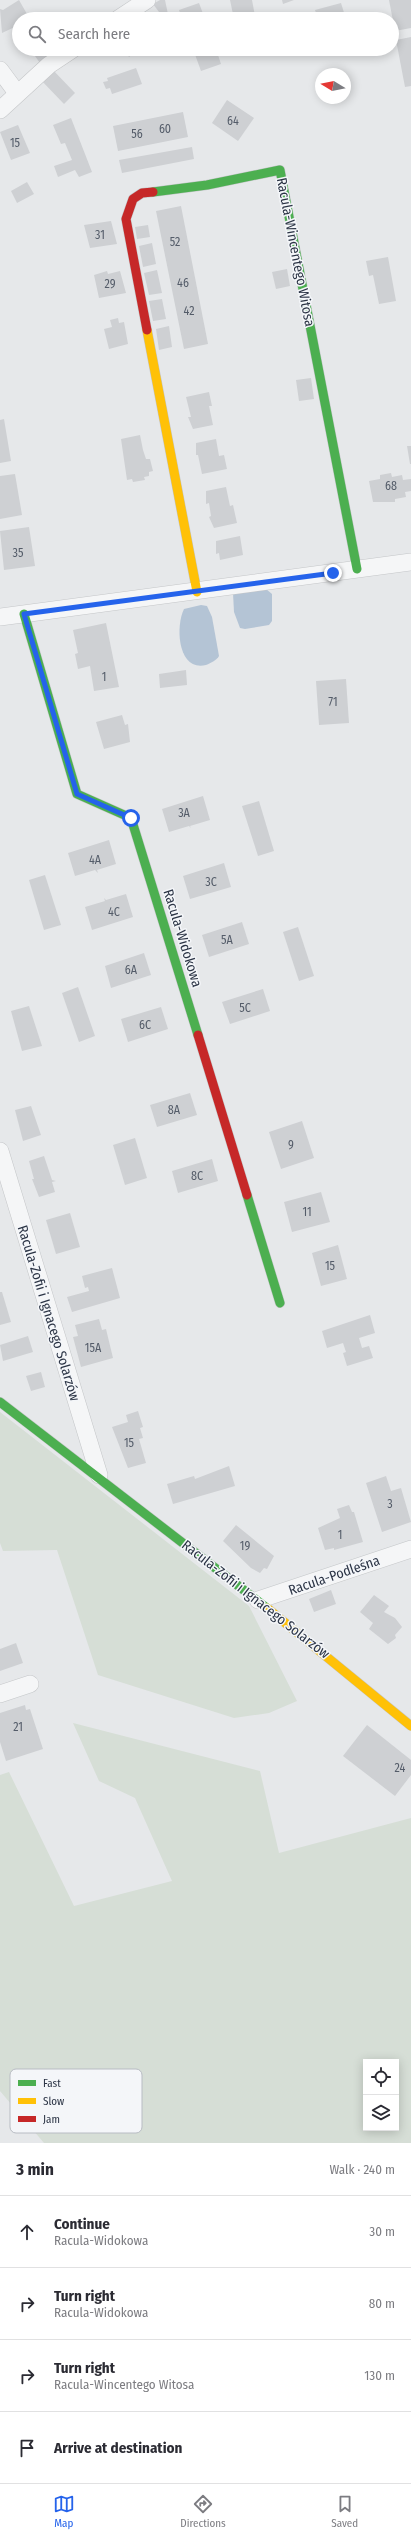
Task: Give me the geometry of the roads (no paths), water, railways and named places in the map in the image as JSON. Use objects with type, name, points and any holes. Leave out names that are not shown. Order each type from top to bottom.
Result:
[{"type":"street","points":[[129,12],[147,0]]},
{"type":"street","points":[[0,110],[49,65],[62,56]]},
{"type":"street","points":[[0,70],[17,93]]},
{"type":"street","name":"Racula-Wincentego Witosa","points":[[197,592],[126,219],[128,208],[132,200],[142,193],[207,185],[280,170],[357,569]]},
{"type":"street","points":[[0,617],[197,592],[411,562]]},
{"type":"street","name":"Racula-Widokowa","points":[[24,614],[77,794],[131,818],[280,1304]]},
{"type":"street","name":"Racula-Zofii i Ignacego Solarzów","points":[[0,1151],[99,1475]]},
{"type":"street","name":"Racula-Zofii i Ignacego Solarzów","points":[[0,1402],[99,1475],[258,1600],[411,1726]]},
{"type":"street","name":"Racula-Podleśna","points":[[258,1600],[411,1549]]},
{"type":"street","points":[[0,1694],[30,1684]]},
{"type":"water","points":[[266,589],[272,594],[272,621],[269,625],[245,629],[240,628],[234,612],[233,593]]},
{"type":"water","points":[[201,605],[207,606],[212,617],[219,656],[206,665],[197,665],[189,662],[184,655],[180,636],[181,617],[184,609]]}]
